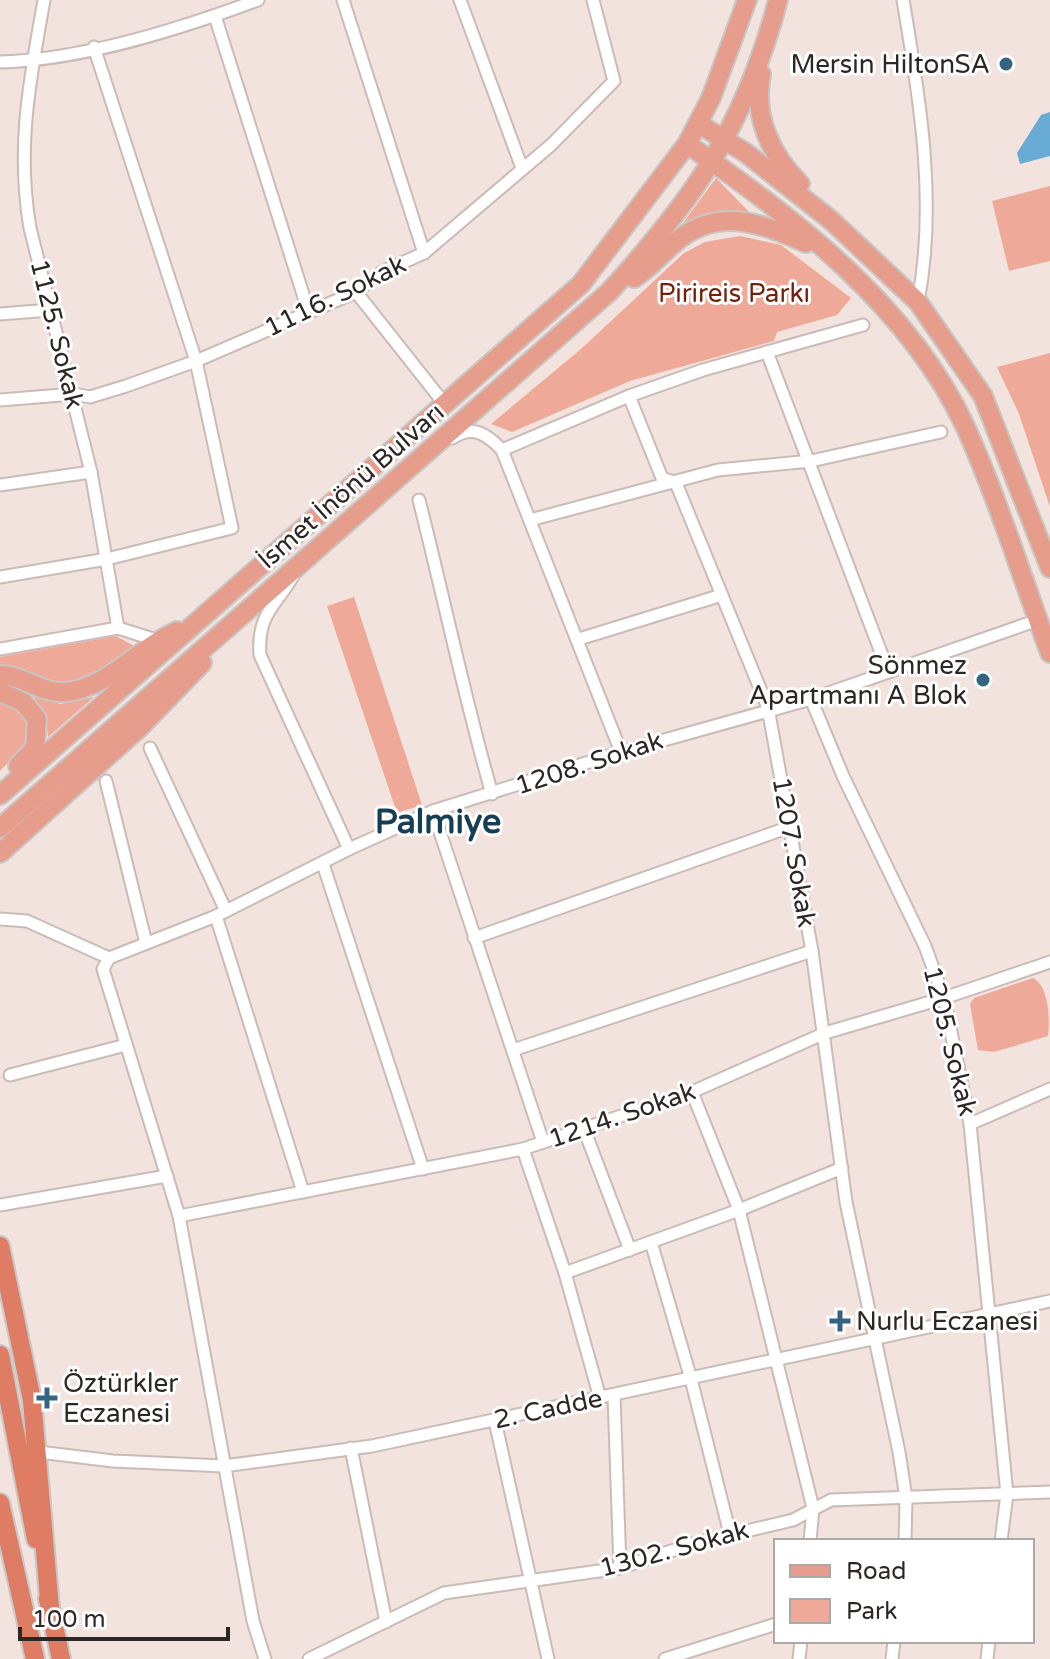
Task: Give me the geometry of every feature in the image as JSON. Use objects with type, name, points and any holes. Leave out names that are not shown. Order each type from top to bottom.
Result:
[{"type":"highway","points":[[0,1246],[32,1400],[39,1452],[50,1609]]},
{"type":"highway","points":[[0,1355],[61,1659]]},
{"type":"highway","points":[[0,1503],[35,1659]]},
{"type":"highway","points":[[0,1534],[25,1615]]},
{"type":"main road","points":[[747,0],[731,49],[699,124],[727,140],[832,221],[918,302],[983,396],[1050,568]]},
{"type":"main road","points":[[727,140],[776,4]]},
{"type":"main road","points":[[776,4],[760,81],[762,122],[778,160],[819,202],[832,221]]},
{"type":"main road","name":"İsmet İnönü Bulvarı","points":[[0,795],[443,402],[581,284],[699,124]]},
{"type":"main road","name":"İsmet İnönü Bulvarı","points":[[0,828],[298,569],[609,292],[661,235],[727,140]]},
{"type":"main road","points":[[687,144],[830,254],[914,344],[945,390],[964,426],[1050,653]]},
{"type":"main road","points":[[609,292],[640,275],[682,237],[716,222],[755,222],[830,254]]},
{"type":"main road","points":[[0,853],[140,727],[267,593]]},
{"type":"main road","points":[[0,675],[49,691],[88,688],[156,640],[195,623]]},
{"type":"main road","points":[[0,692],[23,702],[37,719],[39,730],[35,748],[0,785]]},
{"type":"street","name":"1125. Sokak","points":[[44,0],[22,135],[24,191],[91,472],[118,628]]},
{"type":"street","points":[[0,62],[33,61],[94,47],[215,16],[258,0]]},
{"type":"street","points":[[343,0],[424,253]]},
{"type":"street","points":[[460,0],[522,168]]},
{"type":"street","name":"1116. Sokak","points":[[0,400],[74,394],[90,397],[196,361],[308,310],[356,292],[382,272],[424,253],[551,145],[614,81],[593,0]]},
{"type":"street","points":[[903,0],[920,96],[928,251],[918,302]]},
{"type":"street","points":[[215,16],[308,310]]},
{"type":"street","points":[[0,577],[107,559],[232,528],[196,361],[94,47]]},
{"type":"street","points":[[356,292],[443,402]]},
{"type":"street","points":[[0,314],[50,310]]},
{"type":"street","points":[[502,450],[629,396],[863,325]]},
{"type":"street","points":[[767,352],[811,461],[888,671]]},
{"type":"street","name":"1207. Sokak","points":[[629,396],[662,478],[676,483],[768,708],[775,736],[787,828],[825,1033],[842,1168],[906,1498],[905,1539]]},
{"type":"street","points":[[437,446],[462,432],[474,430],[488,435],[502,450],[621,752]]},
{"type":"street","points":[[530,520],[732,467],[811,461],[941,432]]},
{"type":"street","points":[[0,485],[91,472]]},
{"type":"street","points":[[419,500],[449,618],[462,689],[492,794]]},
{"type":"street","points":[[298,569],[269,608],[258,631],[260,655],[349,849]]},
{"type":"street","points":[[579,639],[722,595]]},
{"type":"street","name":"1208. Sokak","points":[[109,958],[221,913],[433,811],[768,708],[811,699],[1038,620]]},
{"type":"street","points":[[0,649],[118,628],[156,640]]},
{"type":"street","name":"1205. Sokak","points":[[811,699],[843,776],[925,946],[944,998],[970,1124],[1007,1494],[1001,1539]]},
{"type":"street","points":[[150,748],[221,913],[303,1192]]},
{"type":"street","points":[[106,781],[146,943]]},
{"type":"street","points":[[433,811],[543,1142]]},
{"type":"street","points":[[474,938],[787,828]]},
{"type":"street","points":[[323,864],[423,1169]]},
{"type":"street","points":[[0,919],[27,921],[109,958],[103,969],[179,1216],[253,1621],[265,1659]]},
{"type":"street","points":[[513,1050],[812,951]]},
{"type":"street","name":"1214. Sokak","points":[[179,1216],[523,1149],[692,1092],[825,1033],[944,998],[1050,962]]},
{"type":"street","points":[[10,1075],[126,1045]]},
{"type":"street","points":[[970,1124],[1050,1089]]},
{"type":"street","points":[[692,1092],[739,1210],[813,1508],[810,1539]]},
{"type":"street","points":[[584,1129],[630,1250]]},
{"type":"street","points":[[523,1149],[565,1273],[600,1398]]},
{"type":"street","points":[[565,1273],[739,1210],[842,1168]]},
{"type":"street","points":[[0,1205],[167,1176]]},
{"type":"street","points":[[651,1242],[691,1379],[730,1534]]},
{"type":"street","name":"2. Cadde","points":[[39,1452],[113,1461],[224,1466],[351,1448],[495,1421],[1050,1301]]},
{"type":"street","points":[[614,1395],[620,1568]]},
{"type":"street","points":[[495,1421],[548,1659]]},
{"type":"street","points":[[351,1448],[386,1622]]},
{"type":"street","name":"1302. Sokak","points":[[309,1659],[444,1593],[620,1568],[730,1534],[793,1520],[831,1500],[1050,1492]]},
{"type":"street","points":[[665,1659],[774,1625]]},
{"type":"green space","points":[[716,178],[755,218],[678,230]]},
{"type":"green space","points":[[1050,186],[1050,261],[1009,271],[992,201]]},
{"type":"green space","name":"Pirireis Parkı","points":[[740,236],[781,245],[851,298],[837,315],[777,332],[774,341],[630,381],[512,432],[491,424],[581,349],[684,253],[705,242]]},
{"type":"green space","points":[[1050,353],[1050,507],[1019,414],[997,367]]},
{"type":"green space","points":[[354,597],[422,805],[397,813],[327,606]]},
{"type":"green space","points":[[116,636],[136,647],[85,682],[59,684],[0,668],[0,657]]},
{"type":"green space","points":[[30,692],[60,704],[94,697],[48,737],[46,714]]},
{"type":"green space","points":[[0,698],[23,714],[28,743],[0,771]]},
{"type":"green space","points":[[1033,978],[1045,996],[1048,1036],[994,1052],[978,1050],[970,1004],[974,998]]},
{"type":"water","points":[[1050,112],[1050,156],[1020,164],[1017,153],[1041,115]]},
{"type":"place","name":"Mersin HiltonSA","points":[[1006,64]]},
{"type":"place","name":"Sönmez Apartmanı A Blok","points":[[983,680]]},
{"type":"place","name":"Nurlu Eczanesi","points":[[840,1321]]},
{"type":"place","name":"Öztürkler Eczanesi","points":[[47,1398]]},
{"type":"district","name":"Palmiye","points":[[438,822]]}]
